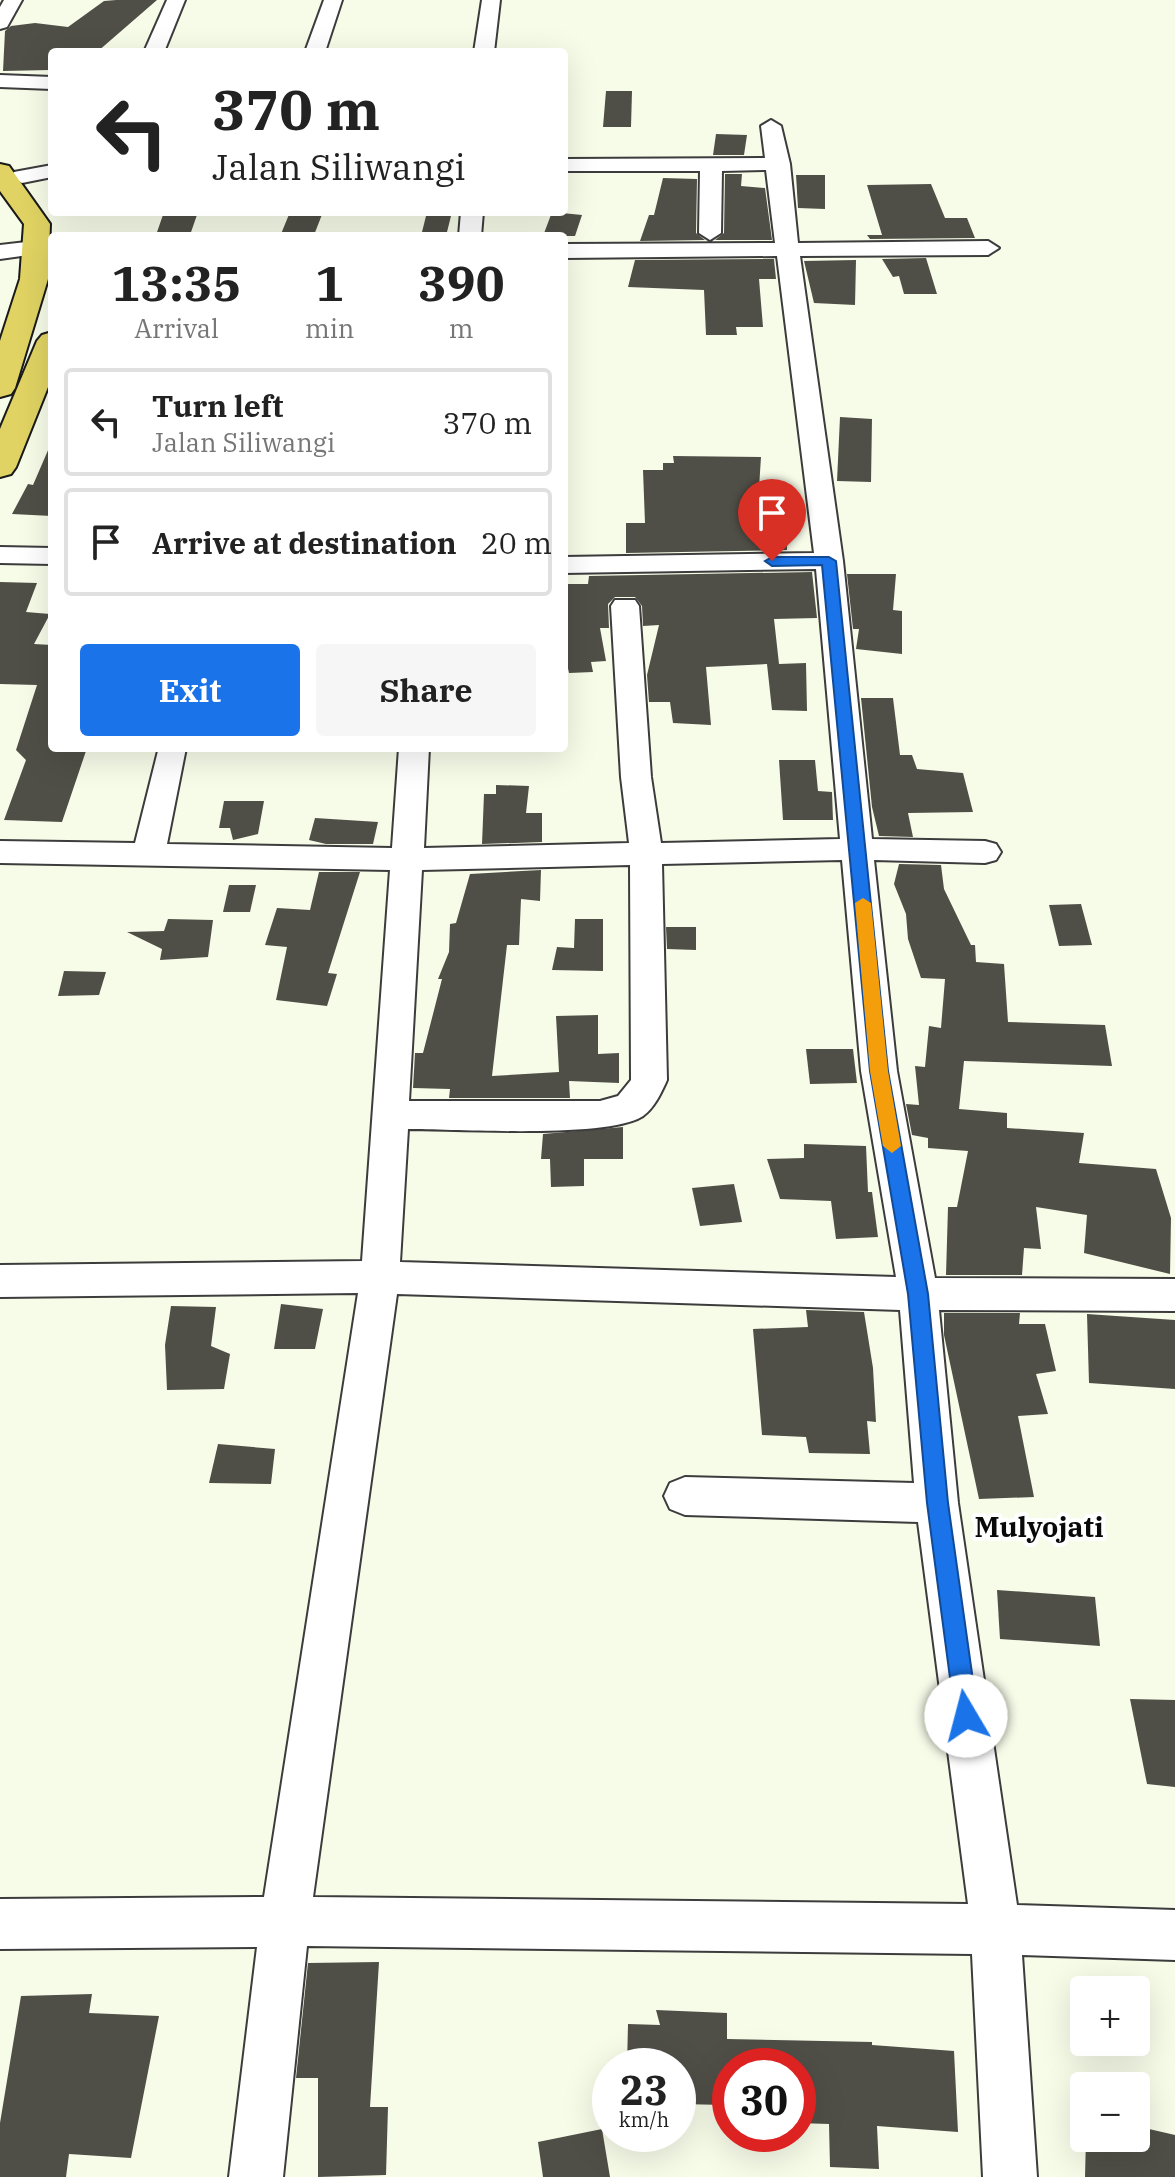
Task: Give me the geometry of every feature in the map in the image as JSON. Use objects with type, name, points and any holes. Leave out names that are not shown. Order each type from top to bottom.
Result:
[{"type":"highway","points":[[0,154],[47,242],[10,334],[0,388]]},
{"type":"highway","points":[[0,467],[48,351]]},
{"type":"street","points":[[0,23],[13,0]]},
{"type":"street","points":[[156,48],[176,0]]},
{"type":"street","points":[[316,48],[333,0]]},
{"type":"street","points":[[485,48],[491,0]]},
{"type":"street","points":[[0,81],[48,83]]},
{"type":"street","points":[[771,126],[779,164],[829,561],[879,1071],[918,1294],[937,1503],[996,1929],[1010,2177]]},
{"type":"street","points":[[710,233],[711,164]]},
{"type":"street","points":[[568,165],[779,164]]},
{"type":"street","points":[[11,174],[48,171]]},
{"type":"street","points":[[0,252],[47,242]]},
{"type":"street","points":[[568,251],[988,248]]},
{"type":"street","points":[[0,555],[48,556]]},
{"type":"street","points":[[568,565],[829,561]]},
{"type":"street","points":[[388,1115],[600,1115],[623,1112],[640,1101],[649,1080],[646,854],[636,777],[625,606]]},
{"type":"street","points":[[149,854],[173,752]]},
{"type":"street","points":[[256,2177],[285,1920],[380,1277],[388,1115],[414,752]]},
{"type":"street","points":[[0,852],[407,859],[858,849],[985,852]]},
{"type":"street","points":[[0,1281],[380,1277],[918,1294],[1175,1295]]},
{"type":"street","points":[[685,1496],[937,1503]]},
{"type":"street","points":[[0,1924],[285,1920],[996,1929],[1175,1935]]},
{"type":"building","points":[[157,0],[102,48],[48,48],[48,70],[3,71],[5,31],[11,26],[35,23],[68,27],[104,1]]},
{"type":"building","points":[[606,91],[632,91],[631,127],[603,127]]},
{"type":"building","points":[[716,134],[747,135],[744,155],[713,155]]},
{"type":"building","points":[[725,174],[742,174],[741,186],[765,188],[772,240],[715,240],[724,233]]},
{"type":"building","points":[[796,175],[825,175],[825,209],[798,208]]},
{"type":"building","points":[[663,178],[697,179],[696,233],[705,240],[640,241],[649,215],[654,215]]},
{"type":"building","points":[[931,184],[945,218],[967,218],[975,238],[870,239],[867,235],[882,235],[867,185]]},
{"type":"building","points":[[582,215],[575,236],[568,236],[568,232],[544,232],[550,216]]},
{"type":"building","points":[[163,216],[197,216],[191,232],[157,232]]},
{"type":"building","points":[[288,216],[321,216],[315,232],[282,232]]},
{"type":"building","points":[[426,216],[451,216],[447,232],[422,232]]},
{"type":"building","points":[[926,258],[937,294],[904,294],[899,276],[893,277],[882,259]]},
{"type":"building","points":[[774,259],[776,279],[759,279],[763,327],[736,327],[737,335],[706,335],[704,290],[628,287],[635,260]]},
{"type":"building","points":[[856,260],[855,305],[814,303],[804,261]]},
{"type":"building","points":[[840,417],[872,419],[871,482],[837,481]]},
{"type":"building","points":[[48,450],[48,516],[12,514],[28,484],[33,485]]},
{"type":"building","points":[[673,456],[761,457],[757,519],[787,519],[787,550],[626,553],[626,523],[645,523],[643,470],[663,470],[663,463],[674,463]]},
{"type":"building","points":[[812,572],[817,618],[774,619],[779,664],[806,663],[807,711],[772,710],[767,664],[706,667],[711,725],[673,723],[670,702],[649,702],[647,675],[659,625],[643,626],[642,606],[635,597],[615,597],[608,604],[609,628],[600,628],[606,661],[591,662],[593,672],[569,673],[568,584],[588,584],[589,576]]},
{"type":"building","points":[[847,574],[896,574],[893,610],[902,611],[902,654],[856,649],[859,629],[853,629]]},
{"type":"building","points":[[0,582],[37,583],[26,612],[48,614],[34,644],[48,645],[48,752],[86,752],[62,822],[4,820],[26,760],[16,750],[37,685],[0,684]]},
{"type":"building","points":[[861,698],[893,698],[900,755],[912,755],[917,769],[963,773],[973,812],[908,813],[913,837],[879,836],[872,807]]},
{"type":"building","points":[[779,760],[815,760],[818,791],[832,792],[833,820],[783,820]]},
{"type":"building","points":[[496,785],[529,786],[526,813],[542,813],[542,842],[482,844],[484,794],[496,794]]},
{"type":"building","points":[[224,801],[264,801],[258,834],[233,840],[230,828],[219,828]]},
{"type":"building","points":[[315,818],[378,822],[373,844],[326,844],[309,840]]},
{"type":"building","points":[[899,864],[941,865],[944,889],[971,945],[975,945],[976,962],[1004,964],[1008,1022],[1105,1025],[1112,1066],[964,1061],[959,1109],[1007,1113],[1007,1128],[1084,1133],[1079,1163],[1156,1169],[1171,1218],[1170,1274],[1084,1253],[1087,1215],[1036,1207],[1041,1249],[1024,1248],[1022,1275],[946,1275],[948,1207],[957,1207],[968,1151],[928,1148],[928,1138],[912,1135],[906,1104],[919,1105],[915,1066],[925,1067],[929,1026],[941,1028],[945,979],[921,978],[908,939],[906,914],[894,884]]},
{"type":"building","points":[[541,870],[540,901],[521,899],[519,945],[507,945],[492,1076],[559,1072],[556,1016],[598,1015],[598,1054],[619,1053],[619,1083],[569,1081],[570,1098],[449,1098],[450,1089],[413,1088],[415,1053],[423,1053],[442,979],[438,979],[449,952],[450,924],[456,923],[470,874]]},
{"type":"building","points":[[319,872],[360,872],[328,973],[337,974],[327,1006],[276,1000],[287,947],[265,945],[277,908],[310,910]]},
{"type":"building","points":[[229,885],[256,885],[250,912],[223,912]]},
{"type":"building","points":[[1081,904],[1092,945],[1059,946],[1049,905]]},
{"type":"building","points":[[168,919],[213,920],[208,957],[160,960],[162,949],[127,932],[164,931]]},
{"type":"building","points":[[575,919],[603,919],[603,971],[552,970],[557,947],[574,948]]},
{"type":"building","points":[[666,927],[696,927],[696,950],[667,949]]},
{"type":"building","points":[[64,971],[106,972],[99,995],[58,996]]},
{"type":"building","points":[[806,1049],[853,1049],[857,1083],[810,1084]]},
{"type":"building","points":[[623,1127],[623,1159],[584,1159],[584,1186],[551,1187],[550,1159],[541,1159],[543,1134]]},
{"type":"building","points":[[804,1144],[866,1146],[868,1192],[872,1192],[878,1237],[836,1239],[831,1201],[780,1199],[767,1159],[804,1158]]},
{"type":"building","points":[[734,1184],[742,1222],[700,1226],[692,1188]]},
{"type":"building","points":[[281,1304],[323,1309],[315,1349],[274,1349]]},
{"type":"building","points":[[171,1306],[216,1307],[211,1346],[230,1354],[224,1389],[167,1390],[165,1345]]},
{"type":"building","points":[[806,1310],[864,1312],[873,1368],[876,1422],[867,1421],[870,1454],[809,1453],[806,1437],[762,1435],[753,1329],[808,1327]]},
{"type":"building","points":[[944,1313],[1020,1313],[1019,1324],[1045,1324],[1056,1371],[1036,1374],[1048,1414],[1018,1416],[1034,1497],[979,1499],[944,1335]]},
{"type":"building","points":[[1087,1314],[1175,1320],[1175,1389],[1089,1383]]},
{"type":"building","points":[[218,1444],[275,1449],[271,1484],[209,1483]]},
{"type":"building","points":[[997,1590],[1095,1597],[1100,1646],[1000,1639]]},
{"type":"building","points":[[1130,1699],[1175,1700],[1175,1787],[1147,1784]]},
{"type":"building","points":[[379,1962],[370,2107],[388,2107],[386,2175],[318,2177],[318,2078],[296,2078],[308,1963]]},
{"type":"building","points":[[92,1994],[89,2013],[159,2016],[131,2158],[69,2154],[66,2177],[0,2177],[0,2123],[21,1996]]},
{"type":"building","points":[[656,2010],[727,2013],[727,2039],[872,2042],[872,2045],[954,2051],[958,2132],[877,2126],[879,2169],[830,2167],[829,2124],[816,2124],[816,2048],[712,2048],[712,2105],[696,2104],[696,2048],[627,2048],[628,2024],[660,2025]]},
{"type":"building","points":[[1150,2129],[1175,2135],[1175,2177],[1085,2177],[1086,2152],[1150,2152]]},
{"type":"building","points":[[592,2131],[592,2152],[606,2152],[610,2177],[543,2177],[538,2142]]},
{"type":"slow traffic","points":[[863,903],[879,1071],[892,1146]]},
{"type":"district","name":"Mulyojati","points":[[1039,1527]]},
{"type":"route","points":[[772,561],[829,561],[879,1071],[918,1294],[937,1503],[966,1716]]}]
